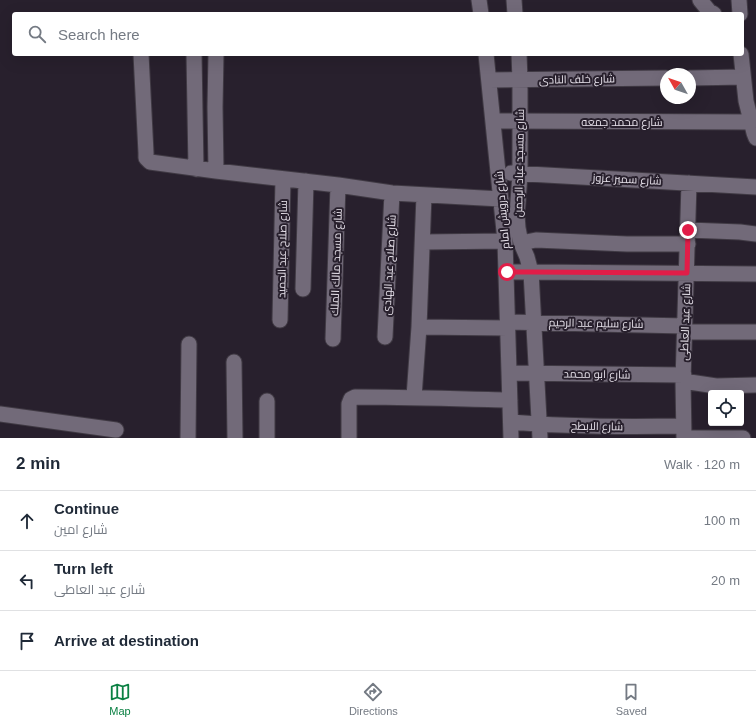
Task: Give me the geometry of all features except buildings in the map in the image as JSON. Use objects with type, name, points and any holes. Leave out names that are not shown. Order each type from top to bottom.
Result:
[{"type":"street","points":[[479,0],[481,12]]},
{"type":"street","points":[[514,0],[515,12]]},
{"type":"street","points":[[700,0],[711,12]]},
{"type":"street","points":[[739,0],[740,12]]},
{"type":"street","points":[[141,56],[146,158],[155,164],[306,181],[392,193],[501,199]]},
{"type":"street","points":[[194,56],[196,169]]},
{"type":"street","points":[[216,56],[216,171]]},
{"type":"street","name":"شارع درويش امام","points":[[486,56],[505,241],[511,438]]},
{"type":"street","name":"شارع مسجد عباد الرحمن","points":[[518,56],[520,80],[520,174],[517,215],[521,243],[531,272],[539,431]]},
{"type":"street","points":[[741,56],[746,101],[756,138]]},
{"type":"street","points":[[696,78],[743,77]]},
{"type":"street","name":"شارع خلف النادى","points":[[489,80],[660,78]]},
{"type":"street","name":"شارع محمد جمعه","points":[[493,121],[751,122]]},
{"type":"street","name":"شارع سمير عزوز","points":[[498,172],[756,187]]},
{"type":"street","name":"شارع صلاح عبد الحميد","points":[[280,320],[283,179]]},
{"type":"street","points":[[303,289],[306,181]]},
{"type":"street","name":"شارع عبد العاطى","points":[[684,434],[689,183]]},
{"type":"street","name":"شارع مسجد مالك الملك","points":[[333,339],[338,185]]},
{"type":"street","name":"شارع صلاح عبد الهادى","points":[[385,337],[392,193]]},
{"type":"street","points":[[414,397],[424,195]]},
{"type":"street","points":[[521,243],[536,240],[627,244],[740,232],[756,234]]},
{"type":"street","points":[[422,242],[505,241]]},
{"type":"street","points":[[507,272],[756,274]]},
{"type":"street","name":"شارع سليم عبد الرحيم","points":[[418,327],[508,325],[534,322],[756,332]]},
{"type":"street","points":[[188,438],[189,344]]},
{"type":"street","points":[[234,362],[236,438]]},
{"type":"street","name":"شارع ابو محمد","points":[[509,373],[684,378],[716,386],[756,385]]},
{"type":"street","points":[[350,438],[349,404],[351,399],[355,397],[510,400]]},
{"type":"street","points":[[267,401],[267,438]]},
{"type":"street","points":[[0,414],[116,430]]},
{"type":"street","name":"شارع الابطح","points":[[511,422],[539,431],[587,426],[628,427],[684,434],[743,438]]},
{"type":"route","points":[[507,272],[687,273],[688,230]]}]
